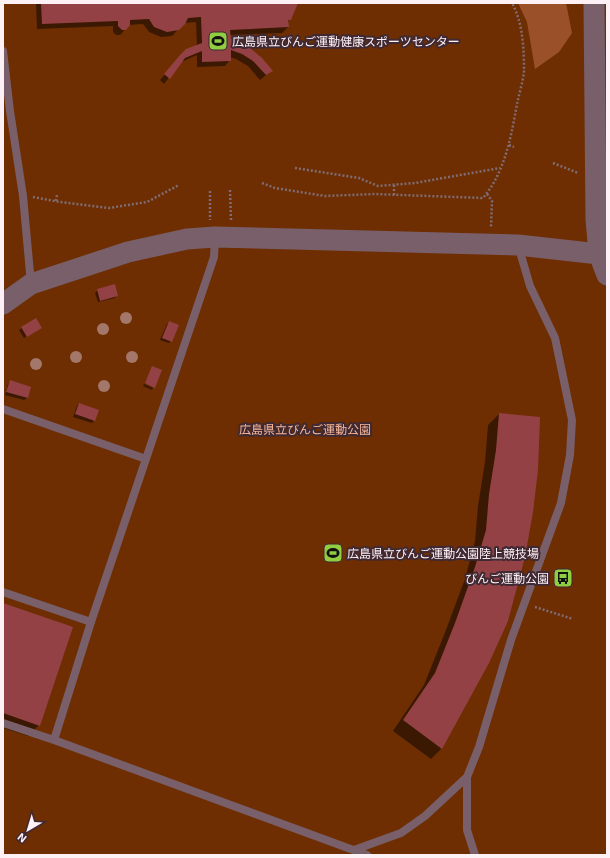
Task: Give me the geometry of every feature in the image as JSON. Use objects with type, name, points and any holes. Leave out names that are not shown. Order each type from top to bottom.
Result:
[{"type":"street","points":[[594,3],[596,219],[599,254],[607,274]]},
{"type":"street","points":[[3,304],[31,284],[128,252],[187,239],[212,227],[518,244],[599,254]]},
{"type":"lane","points":[[3,51],[10,111],[23,196],[31,284]]},
{"type":"lane","points":[[54,740],[214,257],[212,227]]},
{"type":"lane","points":[[475,855],[467,830],[467,777],[479,748],[511,640],[561,503],[570,455],[572,420],[556,338],[530,286],[518,244]]},
{"type":"lane","points":[[3,409],[146,459]]},
{"type":"lane","points":[[3,592],[92,622]]},
{"type":"lane","points":[[3,723],[54,740],[367,855]]},
{"type":"lane","points":[[354,850],[401,833],[425,816],[467,777]]},
{"type":"path","points":[[262,183],[275,188],[325,196],[374,194],[483,198],[498,176],[509,145],[524,72],[522,32],[517,11],[512,3]]},
{"type":"path","points":[[509,145],[514,147]]},
{"type":"path","points":[[553,163],[559,165]]},
{"type":"path","points":[[295,168],[359,178],[378,186],[415,183],[501,168]]},
{"type":"path","points":[[394,184],[394,195]]},
{"type":"path","points":[[23,196],[109,208],[147,202],[179,185]]},
{"type":"path","points":[[230,190],[230,217]]},
{"type":"path","points":[[210,191],[212,227]]},
{"type":"path","points":[[486,194],[492,201],[491,224]]},
{"type":"path","points":[[56,201],[58,195]]},
{"type":"path","points":[[550,612],[573,619]]},
{"type":"green space","name":"広島県立びんご運動公園","points":[[3,3],[607,3],[607,855],[3,855]]},
{"type":"shaded area","points":[[518,3],[566,3],[572,33],[559,52],[535,69],[527,22]]},
{"type":"building","name":"広島県立びんご運動健康スポーツセンター","points":[[41,3],[298,3],[291,20],[288,20],[289,27],[230,30],[231,39],[250,48],[262,58],[273,71],[266,75],[253,61],[242,54],[231,50],[231,61],[202,62],[202,51],[185,58],[170,79],[164,74],[180,55],[186,49],[202,43],[201,17],[188,18],[179,30],[167,32],[154,27],[149,19],[130,20],[130,25],[126,30],[122,30],[118,26],[118,21],[42,24]]},
{"type":"building","points":[[115,284],[118,296],[100,301],[97,289]]},
{"type":"building","points":[[36,318],[42,328],[27,337],[21,327]]},
{"type":"building","points":[[169,321],[179,325],[172,342],[162,338]]},
{"type":"building","points":[[152,366],[162,370],[155,388],[145,383]]},
{"type":"building","points":[[10,380],[31,387],[28,398],[6,392]]},
{"type":"building","points":[[79,403],[99,410],[95,421],[75,414]]},
{"type":"building","points":[[499,413],[540,417],[538,470],[533,512],[525,557],[508,621],[489,663],[442,749],[403,720],[435,673],[475,567],[486,530]]},
{"type":"building","points":[[3,603],[73,627],[40,726],[3,713]]},
{"type":"place","name":"広島県立びんご運動健康スポーツセンター","points":[[218,41]]},
{"type":"place","name":"広島県立びんご運動公園陸上競技場","points":[[333,553]]},
{"type":"place","name":"びんご運動公園","points":[[563,578]]}]
